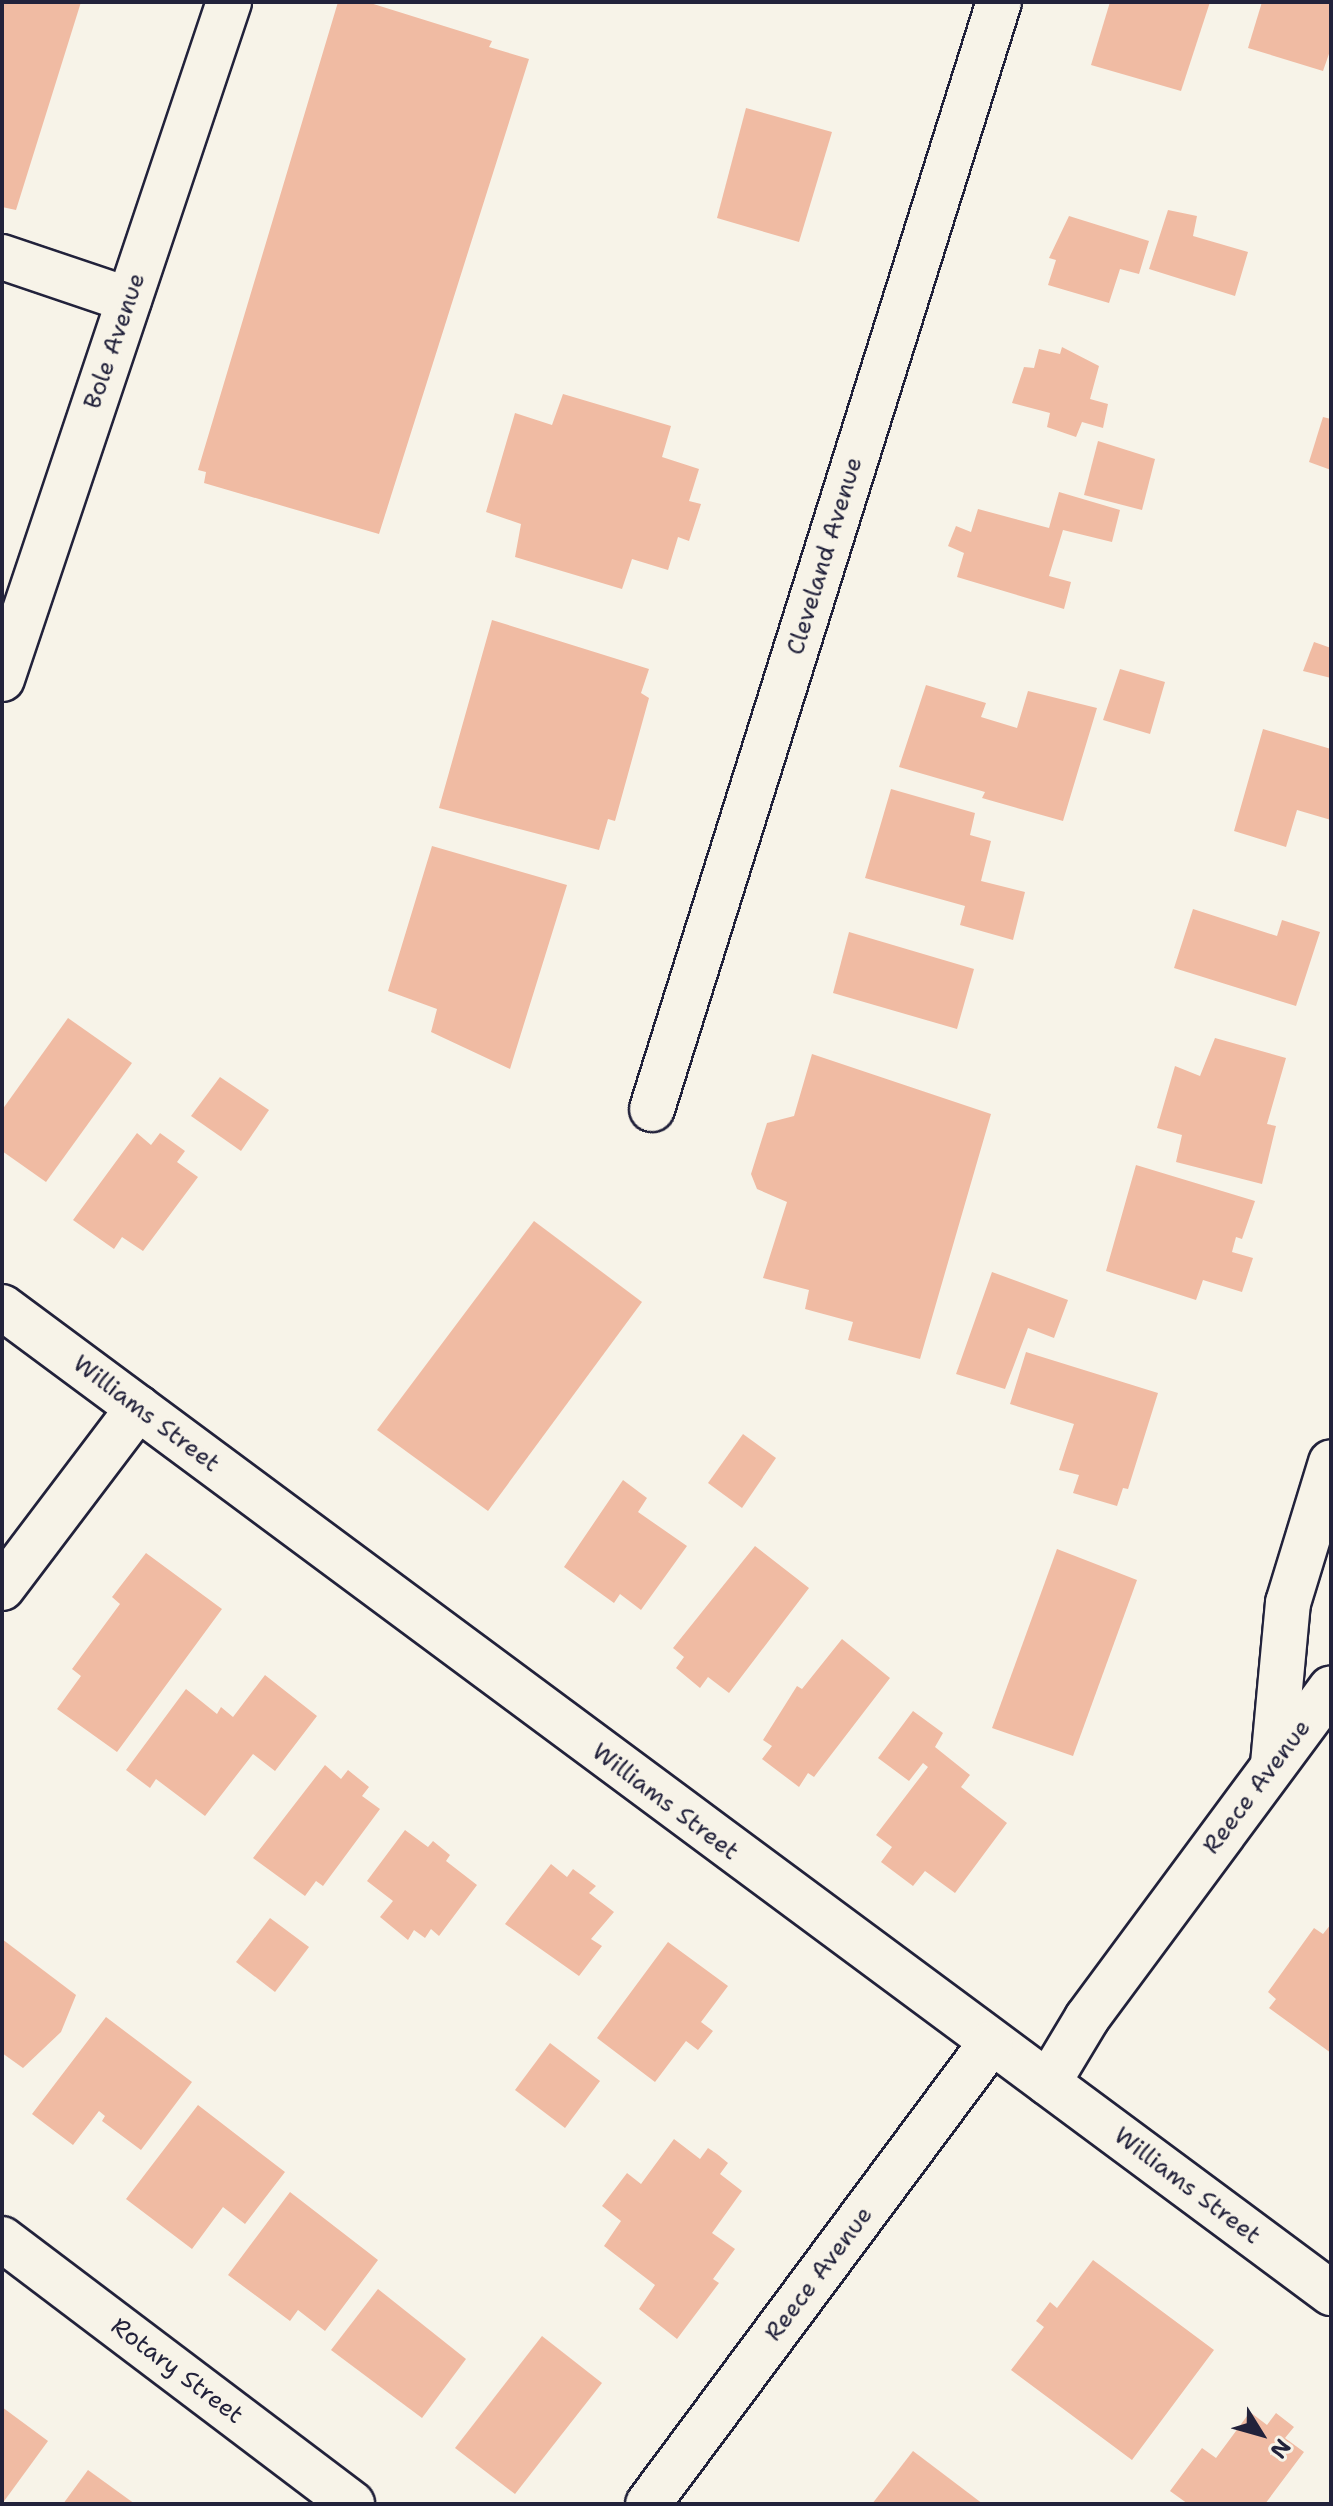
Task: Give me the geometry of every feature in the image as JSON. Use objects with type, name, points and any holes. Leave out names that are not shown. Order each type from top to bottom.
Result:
[{"type":"street","name":"Bole Avenue","points":[[2,679],[229,2]]},
{"type":"street","name":"Cleveland Avenue","points":[[652,1109],[999,2]]},
{"type":"street","points":[[2,257],[129,300]]},
{"type":"street","name":"Williams Street","points":[[2,1307],[990,2044],[1048,2083],[1331,2293]]},
{"type":"street","points":[[2,1588],[138,1408]]},
{"type":"street","points":[[1273,1765],[1288,1603],[1331,1462]]},
{"type":"street","name":"Reece Avenue","points":[[1048,2083],[1087,2018],[1331,1688]]},
{"type":"street","name":"Reece Avenue","points":[[648,2504],[990,2044]]},
{"type":"street","name":"Rotary Street","points":[[2,2239],[352,2504]]},
{"type":"building","points":[[2,2],[81,2],[16,210],[2,207]]},
{"type":"building","points":[[338,2],[367,2],[492,41],[489,47],[529,59],[379,534],[204,483],[206,472],[198,470]]},
{"type":"building","points":[[1110,2],[1210,2],[1181,91],[1091,65]]},
{"type":"building","points":[[1262,2],[1331,2],[1331,48],[1323,71],[1248,48]]},
{"type":"building","points":[[746,108],[832,132],[799,242],[717,218]]},
{"type":"building","points":[[1168,210],[1197,216],[1193,236],[1248,252],[1235,296],[1149,269]]},
{"type":"building","points":[[1069,216],[1149,241],[1139,274],[1120,269],[1109,303],[1048,285],[1056,260],[1049,258]]},
{"type":"building","points":[[1062,347],[1099,366],[1090,399],[1108,404],[1103,428],[1082,422],[1076,437],[1047,427],[1050,413],[1012,403],[1024,367],[1034,368],[1039,349],[1060,354]]},
{"type":"building","points":[[563,394],[671,426],[662,457],[699,469],[689,501],[701,504],[689,541],[678,537],[668,570],[632,559],[622,589],[515,557],[521,524],[486,512],[515,413],[552,425]]},
{"type":"building","points":[[1323,417],[1331,419],[1331,470],[1309,462]]},
{"type":"building","points":[[1098,441],[1155,459],[1142,510],[1084,495]]},
{"type":"building","points":[[1059,492],[1120,510],[1112,542],[1063,530],[1049,576],[1071,582],[1064,609],[957,577],[964,553],[948,546],[956,526],[971,532],[978,509],[1049,528]]},
{"type":"building","points":[[492,620],[649,669],[641,693],[649,698],[615,821],[608,819],[599,850],[439,808]]},
{"type":"building","points":[[1314,642],[1331,648],[1331,678],[1303,671]]},
{"type":"building","points":[[1120,669],[1165,682],[1150,734],[1103,720]]},
{"type":"building","points":[[926,685],[986,703],[981,717],[1017,728],[1028,691],[1097,708],[1063,821],[982,798],[985,792],[899,767]]},
{"type":"building","points":[[1263,729],[1331,749],[1331,820],[1297,810],[1286,847],[1234,831]]},
{"type":"building","points":[[891,789],[975,813],[970,835],[991,841],[981,881],[1025,892],[1013,940],[960,925],[965,906],[865,878]]},
{"type":"building","points":[[432,846],[567,885],[510,1069],[431,1032],[437,1009],[388,991]]},
{"type":"building","points":[[1193,909],[1277,936],[1282,920],[1320,932],[1296,1006],[1174,968]]},
{"type":"building","points":[[849,932],[974,969],[957,1029],[833,993]]},
{"type":"building","points":[[68,1018],[132,1063],[46,1182],[2,1151],[2,1110]]},
{"type":"building","points":[[1215,1038],[1286,1058],[1267,1124],[1276,1126],[1262,1184],[1176,1162],[1182,1135],[1157,1128],[1175,1066],[1200,1076]]},
{"type":"building","points":[[812,1054],[991,1114],[920,1359],[848,1340],[853,1322],[805,1309],[809,1290],[763,1278],[787,1202],[757,1189],[751,1174],[767,1123],[794,1116]]},
{"type":"building","points":[[220,1077],[269,1110],[241,1151],[191,1116]]},
{"type":"building","points":[[137,1133],[151,1145],[160,1133],[185,1151],[177,1162],[198,1177],[143,1251],[122,1237],[114,1249],[73,1220]]},
{"type":"building","points":[[1136,1165],[1255,1201],[1242,1239],[1236,1237],[1232,1252],[1253,1258],[1242,1292],[1203,1280],[1196,1300],[1106,1271]]},
{"type":"building","points":[[534,1221],[642,1302],[488,1511],[377,1430]]},
{"type":"building","points":[[992,1272],[1068,1300],[1054,1338],[1028,1328],[1005,1389],[956,1374]]},
{"type":"building","points":[[1026,1352],[1158,1393],[1128,1489],[1123,1488],[1117,1506],[1073,1493],[1079,1475],[1059,1470],[1074,1424],[1010,1404]]},
{"type":"building","points":[[743,1434],[776,1458],[742,1508],[708,1483]]},
{"type":"building","points":[[623,1480],[647,1498],[638,1512],[687,1546],[641,1610],[620,1594],[614,1603],[564,1567]]},
{"type":"building","points":[[755,1546],[809,1588],[729,1693],[708,1677],[700,1688],[676,1668],[684,1657],[673,1648]]},
{"type":"building","points":[[1057,1549],[1137,1580],[1073,1756],[992,1728]]},
{"type":"building","points":[[146,1553],[222,1609],[117,1752],[57,1709],[81,1676],[72,1669],[120,1604],[112,1597]]},
{"type":"building","points":[[842,1639],[890,1678],[814,1777],[808,1773],[799,1787],[762,1759],[772,1746],[763,1740],[797,1686],[802,1689]]},
{"type":"building","points":[[265,1675],[317,1716],[275,1771],[253,1754],[205,1816],[156,1779],[150,1788],[126,1770],[186,1689],[217,1714],[221,1707],[233,1717]]},
{"type":"building","points":[[913,1711],[943,1733],[935,1747],[970,1775],[961,1787],[1007,1823],[955,1893],[925,1871],[913,1886],[881,1862],[892,1847],[876,1835],[928,1767],[923,1763],[909,1781],[878,1758]]},
{"type":"building","points":[[325,1765],[341,1779],[348,1770],[369,1787],[362,1796],[380,1809],[323,1886],[316,1881],[305,1896],[253,1858]]},
{"type":"building","points":[[405,1830],[428,1847],[433,1841],[450,1855],[446,1861],[477,1885],[439,1936],[431,1929],[425,1938],[414,1930],[408,1940],[380,1917],[393,1901],[367,1881]]},
{"type":"building","points":[[551,1864],[567,1877],[573,1869],[596,1886],[589,1893],[614,1912],[591,1939],[602,1946],[579,1976],[505,1924]]},
{"type":"building","points":[[270,1918],[309,1947],[275,1992],[236,1962]]},
{"type":"building","points":[[1331,1924],[1331,2053],[1269,2008],[1276,1999],[1268,1992],[1314,1928],[1323,1934]]},
{"type":"building","points":[[2,1939],[76,1995],[61,2032],[23,2068],[2,2053]]},
{"type":"building","points":[[668,1942],[728,1986],[701,2022],[713,2031],[698,2050],[686,2041],[655,2082],[597,2038]]},
{"type":"building","points":[[106,2017],[192,2082],[141,2150],[102,2121],[105,2116],[99,2111],[73,2145],[32,2114]]},
{"type":"building","points":[[550,2043],[600,2081],[565,2128],[515,2090]]},
{"type":"building","points":[[198,2105],[285,2172],[245,2224],[223,2207],[192,2249],[126,2199]]},
{"type":"building","points":[[674,2139],[700,2159],[708,2148],[717,2154],[728,2163],[720,2174],[742,2191],[712,2233],[735,2249],[713,2279],[719,2283],[677,2339],[639,2309],[655,2285],[604,2246],[621,2221],[602,2206],[627,2173],[641,2184]]},
{"type":"building","points":[[290,2192],[378,2260],[325,2331],[298,2310],[290,2321],[228,2275]]},
{"type":"building","points":[[1093,2260],[1214,2350],[1132,2460],[1011,2370],[1044,2327],[1036,2321],[1050,2302],[1057,2308]]},
{"type":"building","points":[[378,2289],[466,2359],[422,2418],[331,2350]]},
{"type":"building","points":[[542,2336],[602,2383],[515,2494],[455,2448]]},
{"type":"building","points":[[2,2407],[48,2441],[2,2504]]},
{"type":"building","points":[[1250,2412],[1267,2425],[1276,2413],[1294,2427],[1285,2438],[1304,2452],[1265,2504],[1188,2504],[1170,2491],[1202,2448],[1216,2458]]},
{"type":"building","points":[[913,2451],[983,2504],[872,2504]]},
{"type":"building","points":[[88,2470],[135,2504],[63,2504]]}]
